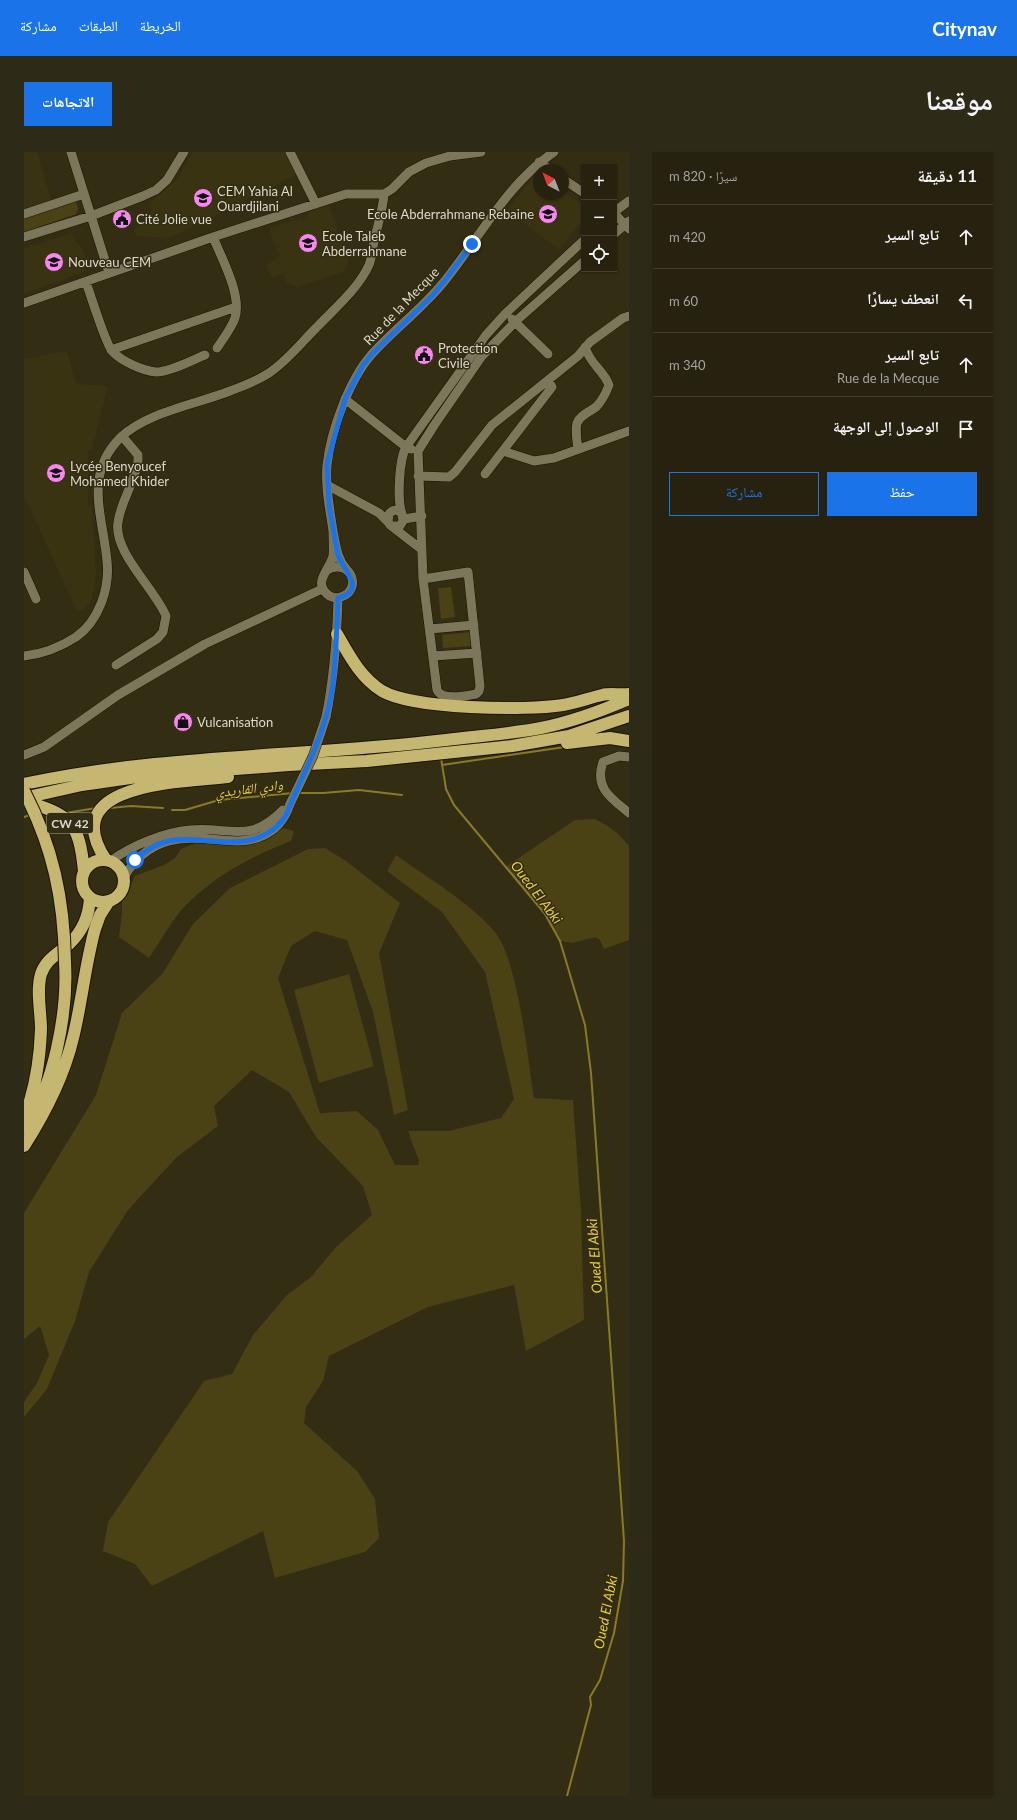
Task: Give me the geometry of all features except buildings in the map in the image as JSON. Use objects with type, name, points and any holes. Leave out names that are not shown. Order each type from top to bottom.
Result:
[{"type":"highway","points":[[337,634],[359,671],[372,683],[389,694],[412,701],[496,707],[545,707],[583,701],[602,695],[629,694]]},
{"type":"highway","points":[[24,784],[56,777],[144,764],[208,758],[284,755],[395,746],[542,728],[608,708],[629,699]]},
{"type":"highway","points":[[24,798],[82,785],[131,778],[261,767],[367,761],[478,751],[543,742],[569,736],[629,716]]},
{"type":"highway","points":[[407,757],[437,759],[481,756],[594,739],[610,738],[629,741]]},
{"type":"highway","points":[[26,1144],[59,1081],[66,1060],[75,1031],[94,929],[100,915],[109,901],[120,894],[124,886],[124,877],[121,869],[108,860],[96,843],[94,831],[99,813],[112,799],[144,786],[230,777],[261,767]]},
{"type":"highway","points":[[24,791],[47,842],[56,871],[62,901],[65,932],[65,1000],[58,1043],[49,1074],[24,1128]]},
{"type":"highway","name":"CW 42","points":[[24,801],[57,812],[71,824],[80,841],[84,871]]},
{"type":"highway","points":[[108,860],[93,862],[84,871],[82,884],[90,898],[97,901],[109,901]]},
{"type":"highway","points":[[26,1144],[31,1100],[38,1065],[41,1029],[39,985],[41,974],[49,960],[68,945],[78,934],[87,916],[90,898]]},
{"type":"street","points":[[71,152],[109,273]]},
{"type":"street","points":[[290,152],[316,204]]},
{"type":"street","points":[[24,303],[346,194],[384,194],[392,189],[409,172],[426,163],[450,156],[481,152]]},
{"type":"street","name":"Rue de la Mecque","points":[[333,531],[327,485],[327,464],[345,399],[363,365],[378,348],[421,307],[446,279],[516,185],[539,162],[554,152]]},
{"type":"street","points":[[24,237],[91,216],[156,190],[167,180],[180,154]]},
{"type":"street","points":[[569,183],[581,191]]},
{"type":"street","points":[[24,214],[84,194]]},
{"type":"street","points":[[24,656],[38,655],[54,649],[78,635],[94,618],[101,603],[106,586],[107,562],[100,518],[98,482],[106,456],[122,436],[151,418],[249,383],[270,372],[282,362],[348,294],[369,264],[384,194]]},
{"type":"street","points":[[617,211],[629,201]]},
{"type":"street","points":[[617,215],[628,224],[617,232]]},
{"type":"street","points":[[213,238],[236,296],[235,318],[217,348]]},
{"type":"street","points":[[390,524],[400,526],[403,516],[399,502],[402,457],[406,447],[474,350],[505,314],[581,243]]},
{"type":"street","points":[[423,579],[468,572],[480,691],[473,695],[445,697],[440,695],[437,690],[423,579],[421,549],[422,516],[418,476],[418,451],[482,356],[516,321],[581,264]]},
{"type":"street","points":[[86,282],[111,350],[123,359],[145,370],[156,372],[164,371],[205,356]]},
{"type":"street","points":[[111,350],[236,307]]},
{"type":"street","points":[[505,314],[516,321],[548,354]]},
{"type":"street","points":[[418,476],[449,477],[455,472],[487,430],[578,356],[585,347],[608,328],[629,316]]},
{"type":"street","points":[[578,448],[576,436],[577,424],[582,416],[602,400],[609,385],[606,378],[591,362],[585,347]]},
{"type":"street","points":[[485,474],[552,387],[548,380]]},
{"type":"street","points":[[443,393],[452,400]]},
{"type":"street","points":[[345,399],[406,447],[418,451]]},
{"type":"street","points":[[503,451],[534,461],[554,458],[578,448],[629,431]]},
{"type":"street","points":[[116,665],[157,639],[163,632],[166,616],[124,550],[119,534],[118,524],[120,512],[138,461],[138,455],[122,436]]},
{"type":"street","points":[[327,485],[379,513],[421,549]]},
{"type":"street","points":[[390,524],[387,516],[399,502]]},
{"type":"street","points":[[379,513],[398,511],[403,516],[422,516]]},
{"type":"street","points":[[333,531],[338,555],[341,563],[350,574],[352,584],[347,594],[338,598],[329,596],[322,589],[321,579],[327,570],[333,555],[333,531]]},
{"type":"street","points":[[327,570],[338,567],[347,570]]},
{"type":"street","points":[[24,572],[36,599]]},
{"type":"street","points":[[24,755],[44,747],[113,699],[205,644],[322,589]]},
{"type":"street","points":[[124,877],[130,866],[141,855],[156,846],[172,840],[193,838],[239,842],[259,838],[281,822],[287,814],[290,804],[313,756],[326,717],[333,684],[338,598]]},
{"type":"street","points":[[430,629],[474,625]]},
{"type":"street","points":[[433,656],[477,653]]},
{"type":"street","points":[[629,757],[619,756],[603,762],[599,778],[605,791],[629,813]]},
{"type":"street","points":[[108,860],[175,832],[199,829],[236,832],[257,829],[271,822],[290,804]]},
{"type":"shaded area","points":[[24,152],[37,152],[52,202],[24,210]]},
{"type":"shaded area","name":"CEM Yahia Al Ouardjilani","points":[[193,152],[285,152],[298,174],[170,238],[136,236],[133,229],[148,222],[151,216],[150,203],[178,178]]},
{"type":"shaded area","name":"Ecole Abderrahmane Rebaine","points":[[533,177],[533,200],[569,200],[569,195],[581,204],[581,222],[559,250],[507,210]]},
{"type":"shaded area","points":[[73,201],[76,202],[78,209],[76,214],[24,232],[24,217]]},
{"type":"shaded area","name":"Ecole Taleb Abderrahmane","points":[[328,204],[349,261],[345,271],[297,287],[287,283],[283,273],[273,278],[265,266],[279,257],[269,229],[291,221],[291,218],[294,217],[295,220],[301,218],[302,221],[308,218],[307,216],[312,209]]},
{"type":"shaded area","name":"Nouveau CEM","points":[[72,233],[75,242],[81,246],[86,259],[84,260],[86,264],[84,265],[86,271],[24,294],[24,249]]},
{"type":"shaded area","name":"Lycée Benyoucef Mohamed Khider","points":[[67,351],[76,384],[108,386],[92,450],[88,450],[88,504],[92,506],[96,576],[92,599],[84,610],[77,611],[24,496],[24,359]]},
{"type":"shaded area","points":[[451,587],[455,617],[441,619],[438,588]]},
{"type":"shaded area","points":[[470,632],[471,646],[443,648],[442,635]]},
{"type":"shaded area","points":[[595,819],[614,830],[629,846],[629,940],[604,949],[600,940],[595,937],[572,943],[560,941],[545,914],[505,867],[575,820]]},
{"type":"shaded area","points":[[283,828],[294,831],[291,841],[262,853],[235,867],[210,884],[186,905],[176,917],[149,958],[119,937],[122,913],[122,894],[129,888],[135,876],[164,865],[175,858],[181,849],[197,843],[240,844],[277,832]]},
{"type":"shaded area","points":[[325,848],[346,861],[400,903],[379,953],[408,1110],[394,1115],[373,1012],[347,940],[315,931],[291,946],[278,978],[320,1113],[357,1111],[378,1130],[395,1165],[418,1165],[419,1161],[408,1131],[449,1131],[501,1118],[514,1099],[485,972],[442,912],[387,871],[396,855],[472,909],[494,931],[502,944],[510,963],[516,986],[534,1098],[573,1100],[581,1212],[584,1320],[526,1351],[514,1285],[428,1307],[329,1356],[323,1381],[306,1407],[304,1423],[357,1471],[375,1499],[379,1538],[365,1552],[275,1578],[263,1531],[152,1586],[135,1564],[103,1551],[108,1522],[204,1381],[232,1374],[253,1335],[287,1295],[311,1277],[336,1247],[372,1215],[363,1186],[316,1137],[289,1092],[252,1070],[214,1106],[218,1126],[177,1157],[128,1210],[89,1272],[75,1321],[47,1389],[24,1417],[24,1402],[37,1383],[49,1355],[40,1326],[24,1339],[24,1213],[96,1095],[122,1013],[162,974],[193,924],[230,888],[308,849]]},
{"type":"shaded area","points":[[349,974],[374,1066],[319,1083],[294,990]]},
{"type":"waterway","points":[[442,765],[565,747]]},
{"type":"waterway","name":"Oued El Abki","points":[[441,758],[446,789],[454,805],[545,914],[560,941],[585,1025],[591,1073],[624,1541],[623,1581],[614,1633],[600,1680],[590,1697],[591,1705],[567,1796]]},
{"type":"waterway","name":"وادي القاريدي","points":[[299,793],[359,790],[402,795]]},
{"type":"waterway","name":"وادي القاريدي","points":[[172,810],[185,810],[219,800],[293,793]]},
{"type":"waterway","name":"وادي القاريدي","points":[[110,808],[131,806],[163,808]]},
{"type":"waterway","name":"وادي القاريدي","points":[[66,813],[96,808]]},
{"type":"waterway","name":"وادي القاريدي","points":[[24,817],[30,815]]},
{"type":"place","name":"CEM Yahia Al Ouardjilani","points":[[203,198]]},
{"type":"place","name":"Ecole Abderrahmane Rebaine","points":[[548,214]]},
{"type":"place","name":"Cité Jolie vue","points":[[122,219]]},
{"type":"place","name":"Ecole Taleb Abderrahmane","points":[[308,243]]},
{"type":"place","name":"Nouveau CEM","points":[[54,262]]},
{"type":"place","name":"Protection Civile","points":[[424,355]]},
{"type":"place","name":"Lycée Benyoucef Mohamed Khider","points":[[56,473]]},
{"type":"place","name":"Vulcanisation","points":[[183,722]]},
{"type":"route","points":[[135,860],[148,850],[172,840],[189,838],[239,842],[253,840],[265,835],[276,827],[287,814],[290,804],[313,756],[326,717],[333,684],[338,598],[347,594],[351,590],[352,584],[350,574],[341,563],[338,555],[327,485],[327,464],[345,399],[363,365],[373,353],[432,296],[472,244]]}]
